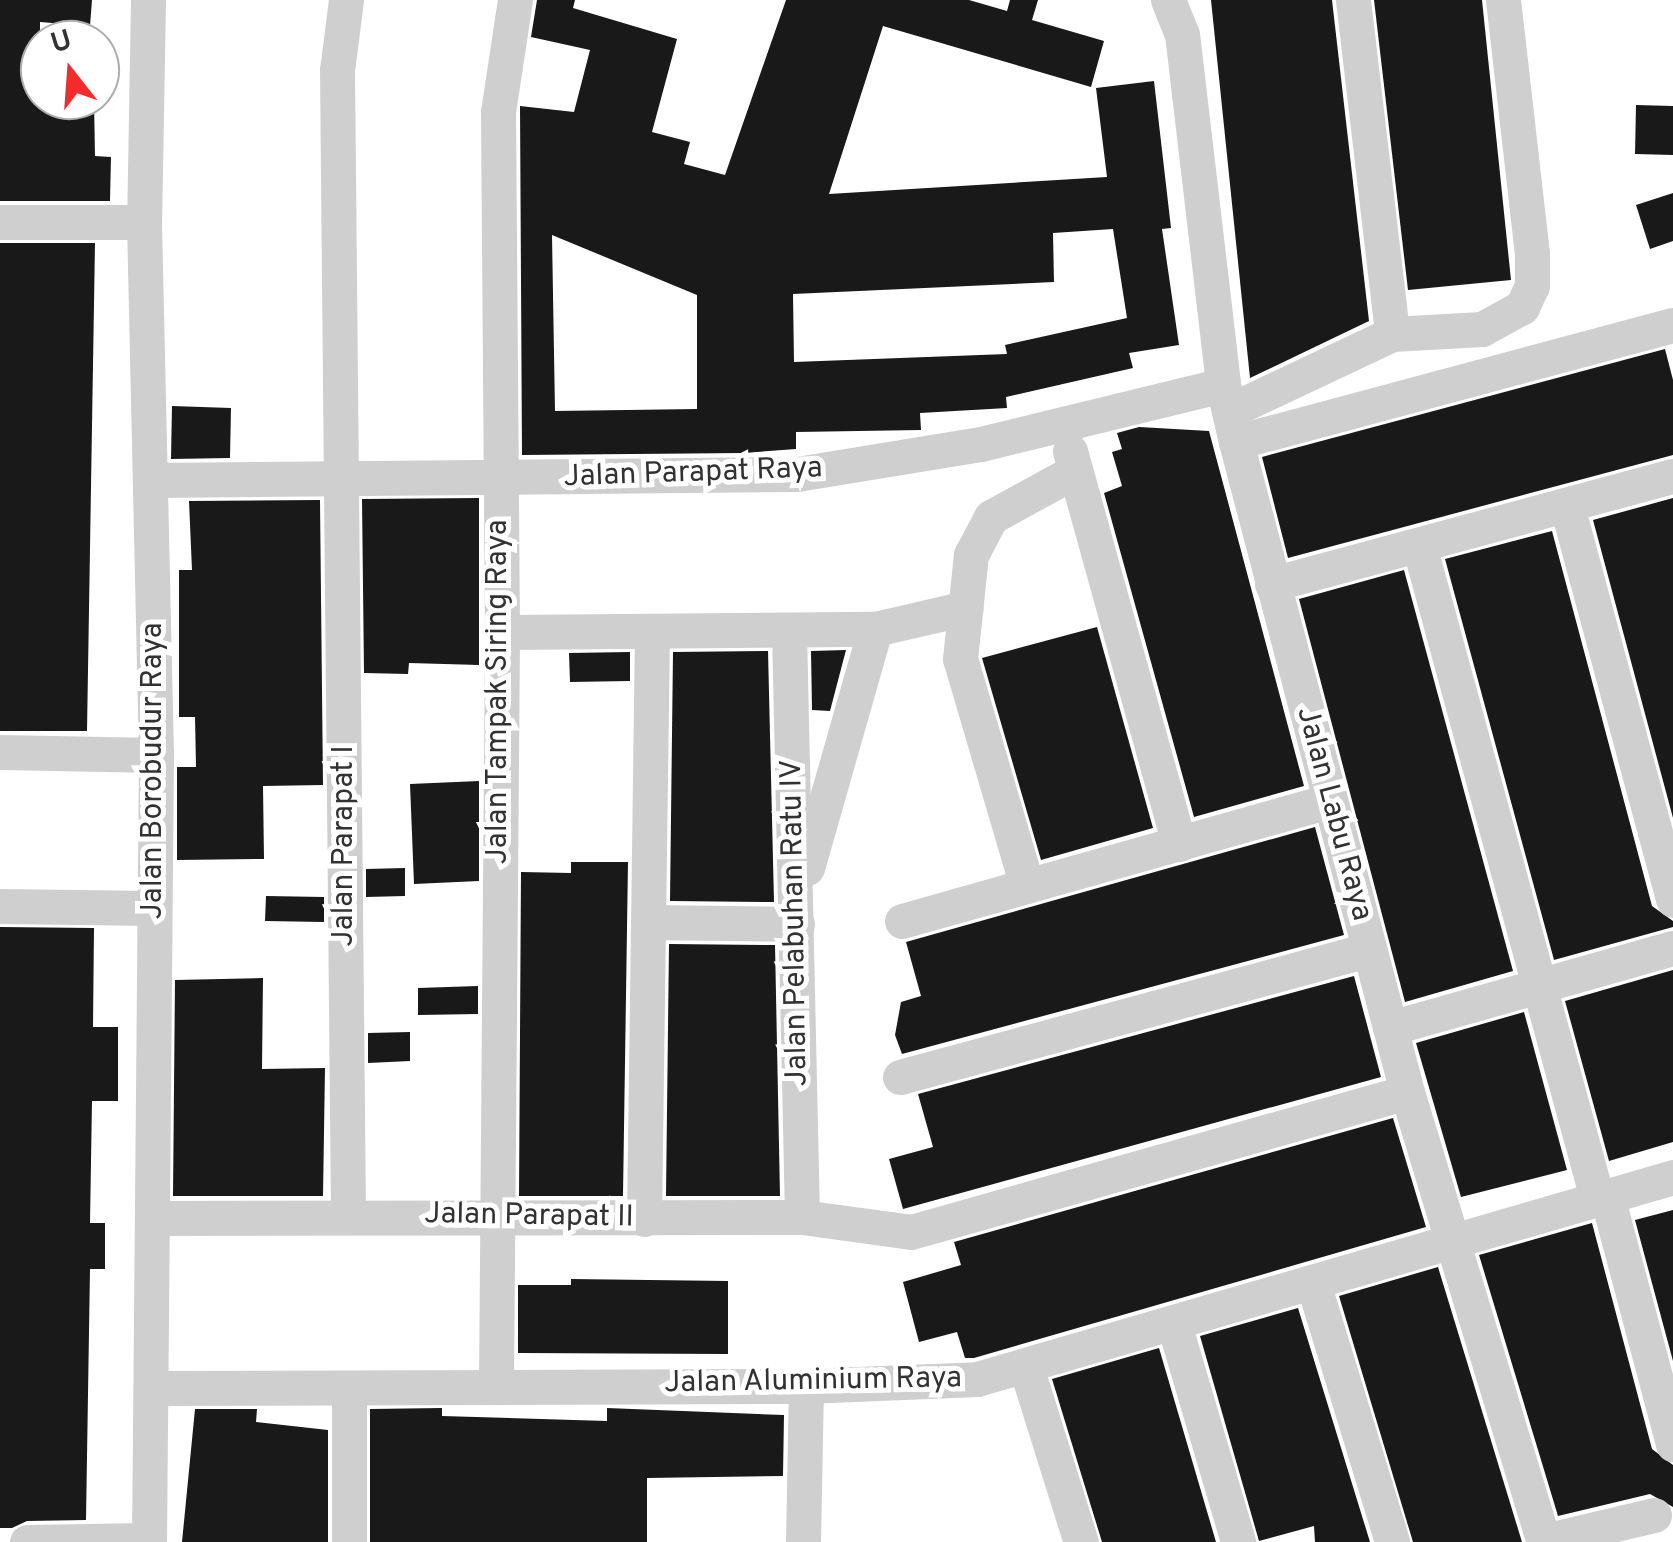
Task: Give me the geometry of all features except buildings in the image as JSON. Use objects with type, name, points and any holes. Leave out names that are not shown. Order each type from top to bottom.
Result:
[{"type":"street","name":"Jalan Borobudur Raya","points":[[148,0],[144,222],[153,480],[156,755],[149,1541]]},
{"type":"street","name":"Jalan Parapat I","points":[[346,0],[337,70],[348,1214]]},
{"type":"street","name":"Jalan Tampak Siring Raya","points":[[496,1385],[502,632],[498,112],[516,0]]},
{"type":"street","name":"Jalan Labu Raya","points":[[1168,0],[1182,34],[1229,413],[1407,1092],[1544,1541]]},
{"type":"street","points":[[1353,0],[1392,334]]},
{"type":"street","points":[[1229,413],[1392,334],[1491,327],[1511,318],[1530,292],[1532,254],[1503,0]]},
{"type":"street","points":[[0,222],[144,222]]},
{"type":"street","points":[[1229,413],[1673,325]]},
{"type":"street","name":"Jalan Parapat Raya","points":[[153,480],[796,474],[1064,426],[1229,413]]},
{"type":"street","points":[[1064,426],[1179,844]]},
{"type":"street","points":[[1026,886],[960,660],[970,555],[981,529],[1007,505],[1075,471]]},
{"type":"street","points":[[1272,584],[1673,476]]},
{"type":"street","points":[[1567,506],[1673,900]]},
{"type":"street","points":[[1419,546],[1602,1197],[1661,1354],[1673,1444]]},
{"type":"street","points":[[502,632],[875,629],[966,608]]},
{"type":"street","points":[[651,922],[798,912],[875,629]]},
{"type":"street","name":"Jalan Pelabuhan Ratu IV","points":[[789,630],[802,1217]]},
{"type":"street","points":[[644,1219],[652,633]]},
{"type":"street","points":[[0,752],[156,755]]},
{"type":"street","points":[[902,920],[1329,801]]},
{"type":"street","points":[[0,906],[154,908]]},
{"type":"street","points":[[1390,1028],[1673,948]]},
{"type":"street","points":[[900,1077],[1369,950]]},
{"type":"street","name":"Jalan Parapat II","points":[[153,1218],[348,1214],[644,1219],[802,1217],[904,1229],[1407,1092]]},
{"type":"street","name":"Jalan Aluminium Raya","points":[[152,1388],[930,1384],[1026,1367],[1673,1177]]},
{"type":"street","points":[[1313,1283],[1392,1542]]},
{"type":"street","points":[[1174,1324],[1238,1542]]},
{"type":"street","points":[[1026,1367],[1081,1542]]},
{"type":"street","points":[[802,1542],[806,1386]]},
{"type":"street","points":[[349,1388],[349,1542]]},
{"type":"street","points":[[1544,1541],[1654,1514]]},
{"type":"street","points":[[27,1542],[149,1541]]}]
